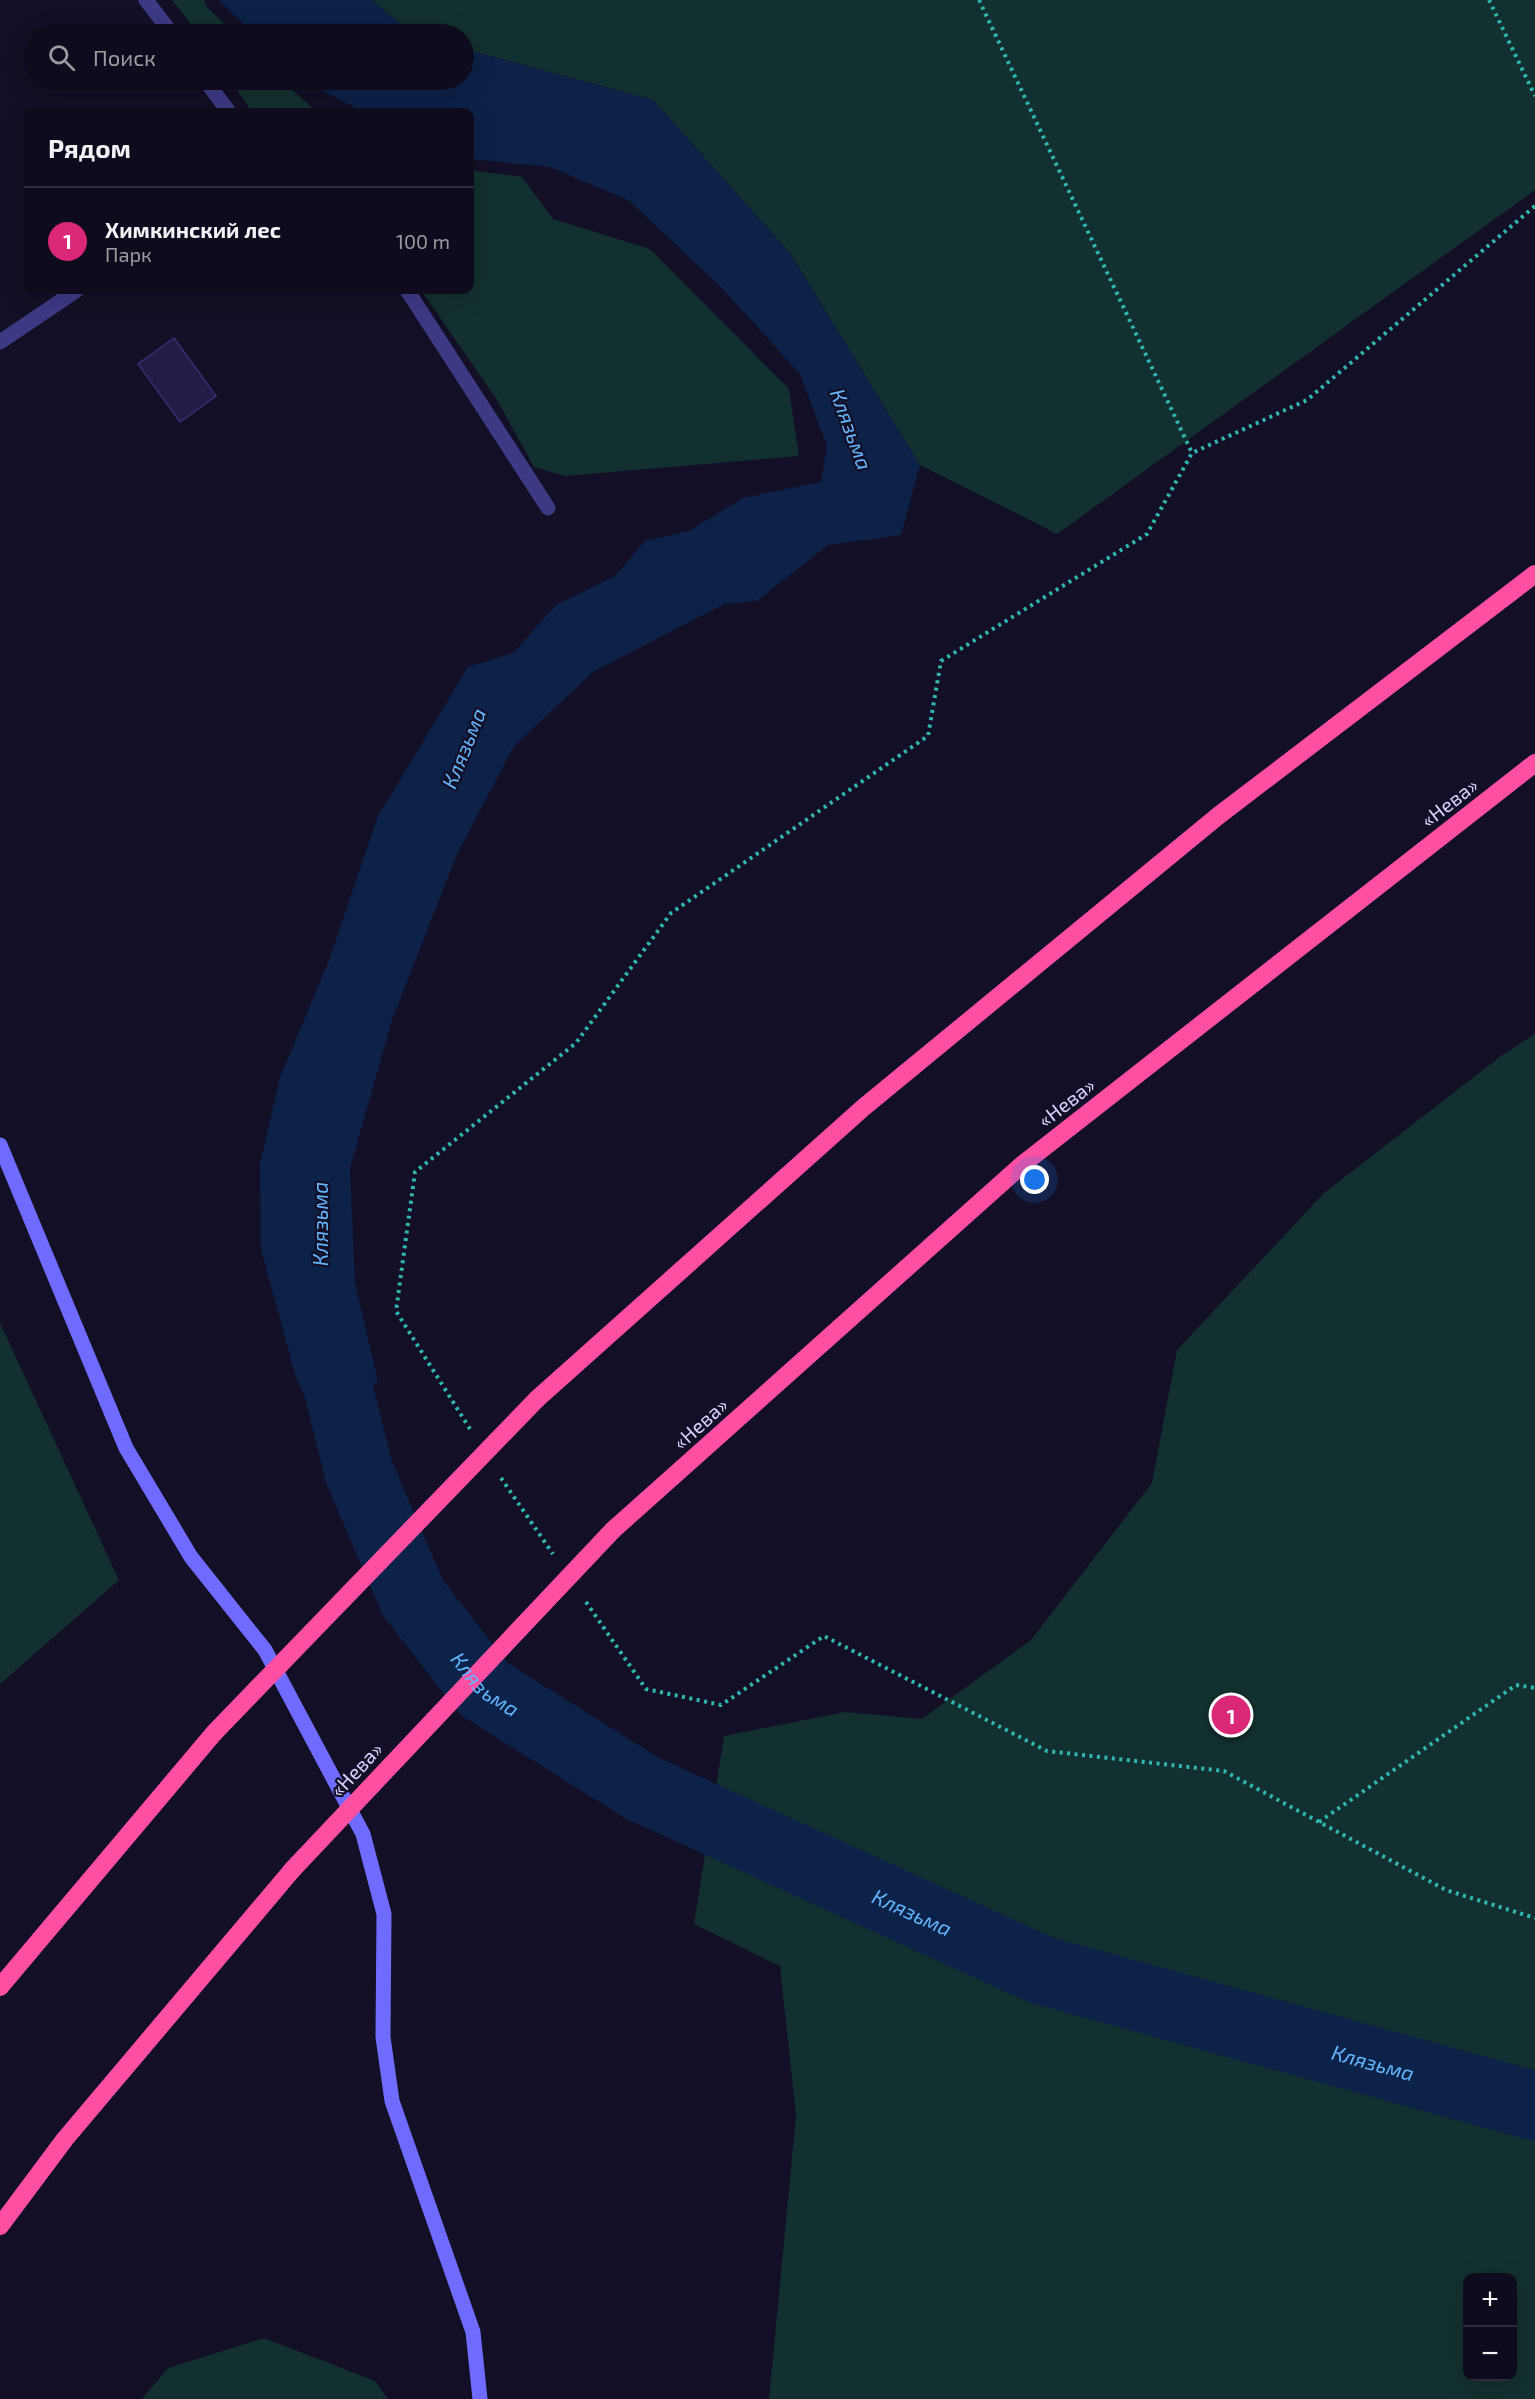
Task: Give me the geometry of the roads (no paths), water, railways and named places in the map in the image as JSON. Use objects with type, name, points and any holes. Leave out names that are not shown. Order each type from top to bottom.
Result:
[{"type":"highway","points":[[0,1987],[214,1733],[537,1399],[873,1099],[1218,816],[1535,574]]},
{"type":"highway","name":"«Нева»","points":[[0,2226],[65,2139],[293,1869],[613,1530],[1023,1164],[1535,763]]},
{"type":"street","points":[[146,0],[164,24]]},
{"type":"street","points":[[212,90],[226,108]]},
{"type":"street","points":[[0,342],[71,294]]},
{"type":"street","points":[[410,294],[548,508]]},
{"type":"street","points":[[0,1145],[126,1448],[191,1557],[265,1650],[363,1834],[384,1914],[383,2037],[392,2101],[473,2332],[480,2399]]},
{"type":"water","points":[[219,0],[371,0],[401,24],[244,24]]},
{"type":"water","points":[[474,52],[653,100],[790,253],[920,465],[901,535],[828,545],[757,601],[724,604],[593,672],[514,746],[457,854],[392,1020],[350,1168],[355,1283],[378,1381],[319,1425],[296,1378],[261,1249],[260,1164],[280,1077],[328,963],[378,816],[468,667],[513,653],[556,605],[615,576],[645,541],[689,531],[743,498],[821,482],[827,446],[800,374],[721,287],[628,200],[550,167],[474,159],[474,108],[356,108],[321,90],[474,90]]},
{"type":"waterway","name":"Клязьма","points":[[320,1315],[359,1472],[413,1598],[484,1689],[642,1788],[1041,1970],[1535,2106]]},
{"type":"place","name":"Химкинский лес","points":[[1231,1715]]}]
